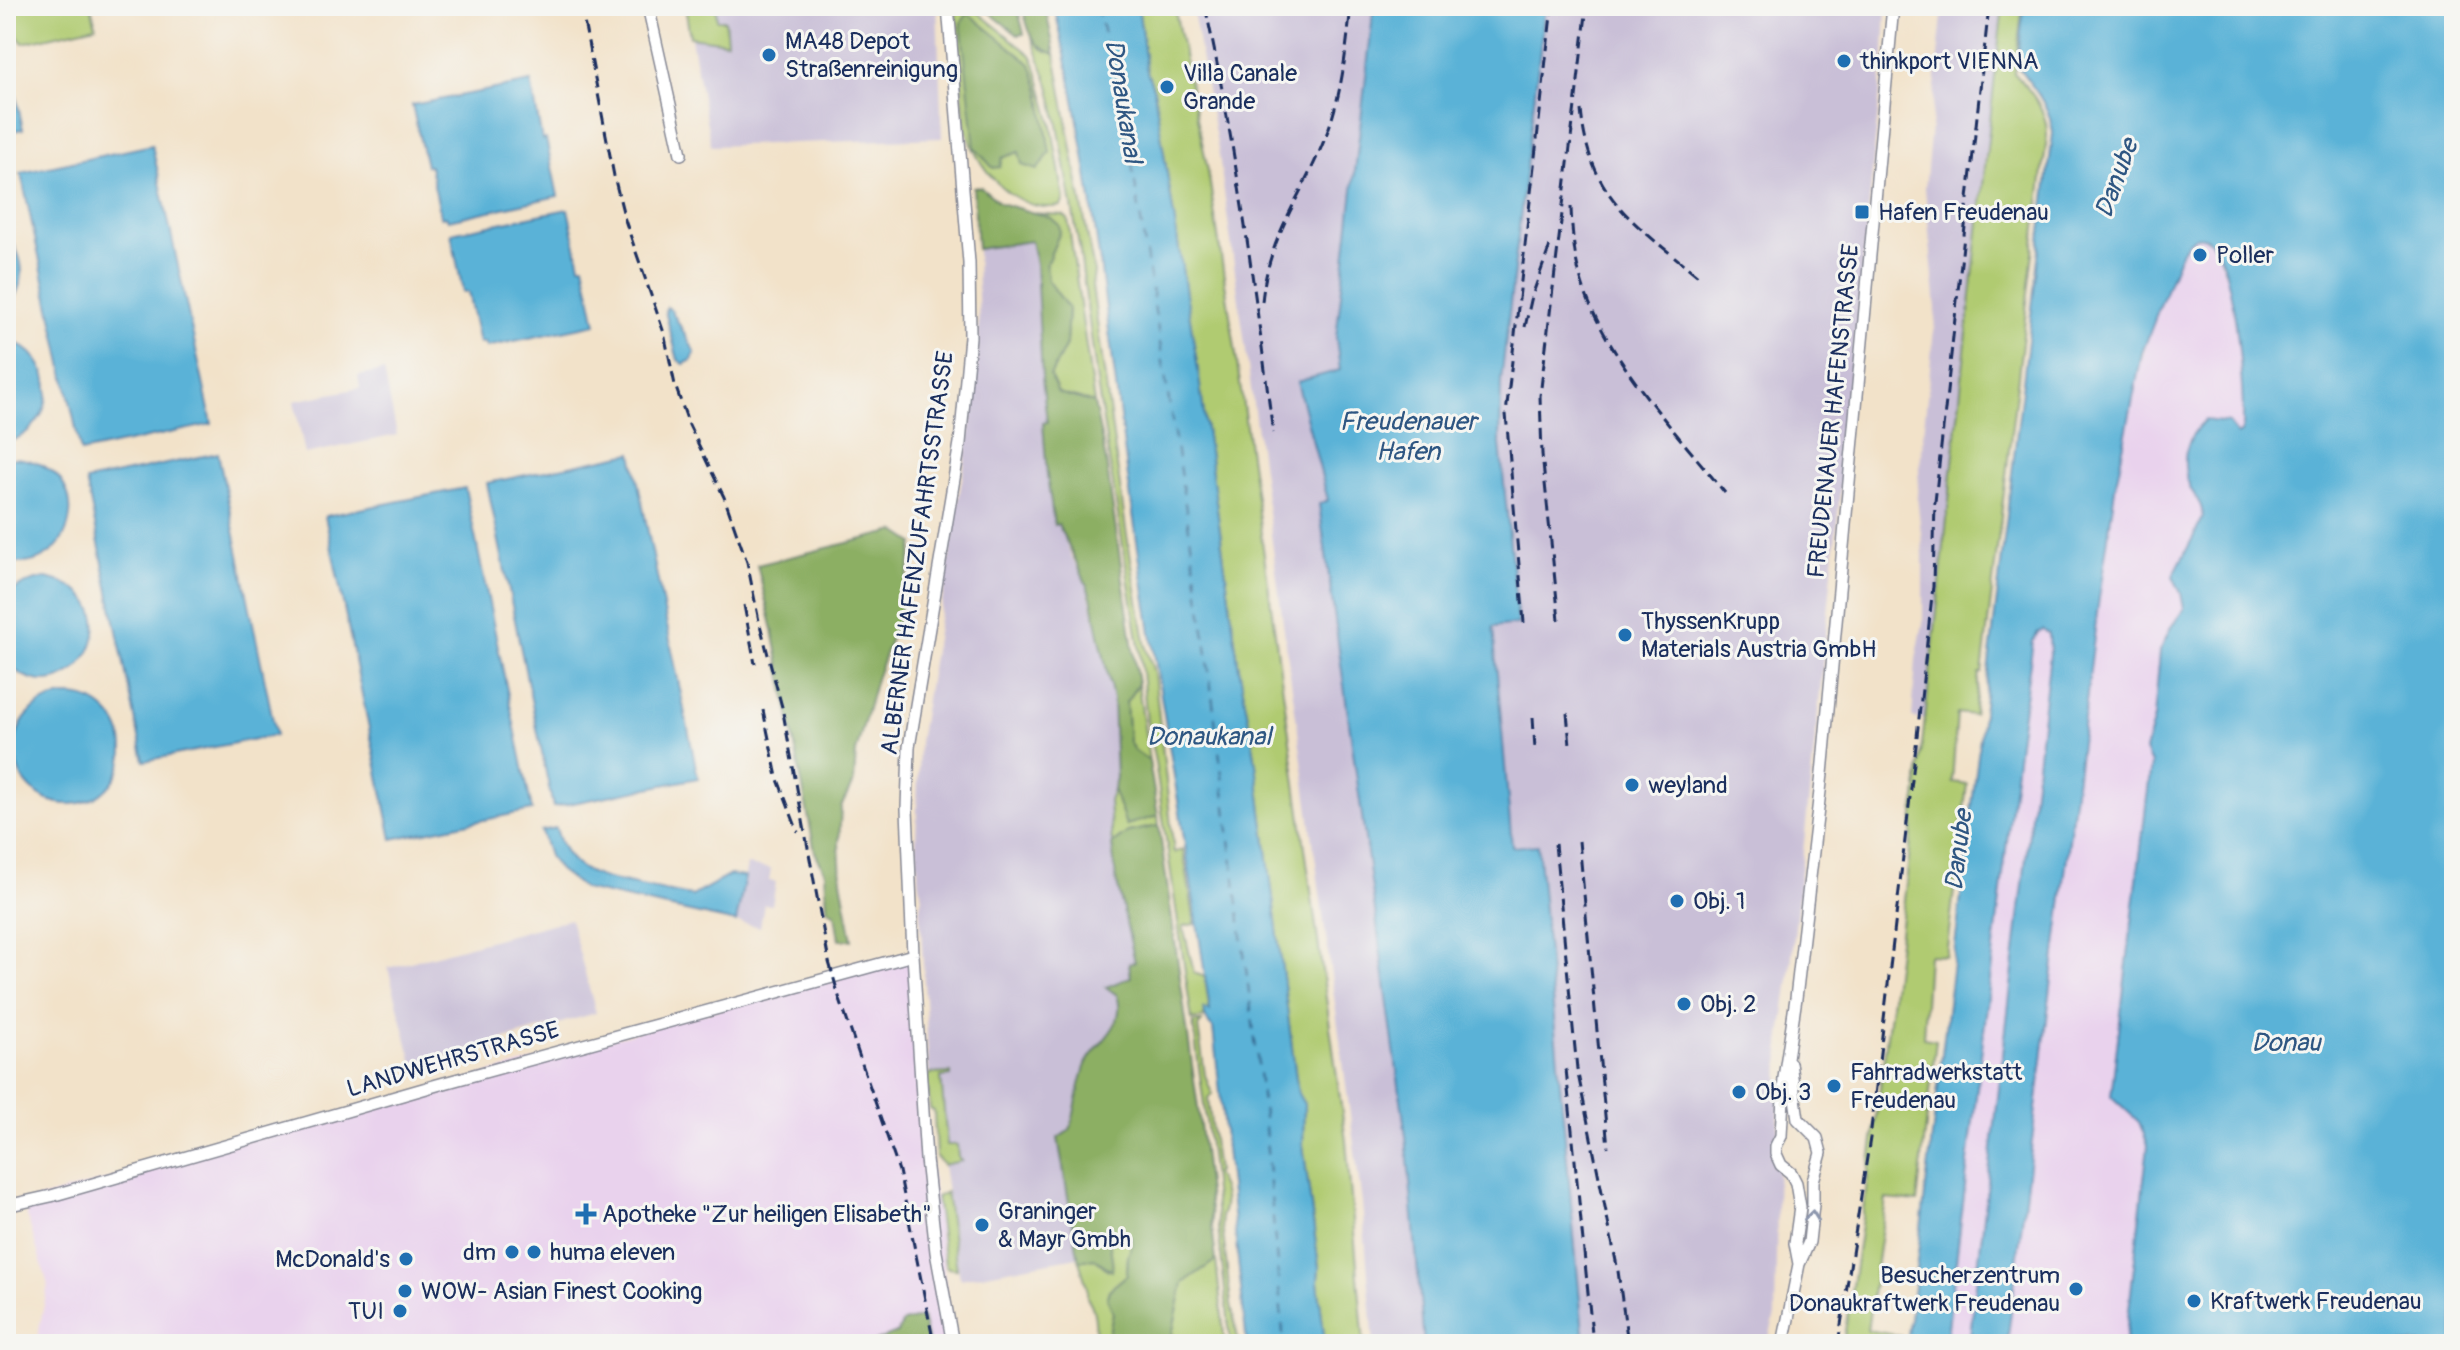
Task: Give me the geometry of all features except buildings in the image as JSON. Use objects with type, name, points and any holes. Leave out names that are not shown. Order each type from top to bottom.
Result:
[{"type":"street","points":[[648,6],[681,154]]},
{"type":"street","name":"ALBERNER HAFENZUFAHRTSSTRASSE","points":[[948,6],[969,263],[970,337],[960,443],[909,747],[907,809],[913,955],[933,1229],[953,1344]]},
{"type":"street","name":"FREUDENAUER HAFENSTRASSE","points":[[1799,1264],[1795,1243],[1800,1207],[1791,1173],[1777,1158],[1776,1146],[1781,1136],[1782,1101],[1822,774],[1893,6]]},
{"type":"street","name":"LANDWEHRSTRASSE","points":[[6,1206],[913,955]]},
{"type":"street","name":"FREUDENAUER HAFENSTRASSE","points":[[1783,1344],[1799,1264],[1809,1242],[1815,1166],[1821,1153],[1817,1138],[1798,1119],[1788,1058]]},
{"type":"street","points":[[1781,1136],[1796,1129],[1807,1130]]},
{"type":"street","points":[[1791,1173],[1802,1173],[1815,1166]]},
{"type":"shaded area","points":[[685,6],[937,6],[942,138],[711,146]]},
{"type":"shaded area","points":[[1192,6],[1374,6],[1336,338],[1341,370],[1297,383],[1329,500],[1319,504],[1406,1136],[1424,1344],[1374,1344],[1362,1203],[1310,819],[1219,155]]},
{"type":"shaded area","name":"Hafen Freudenau","points":[[1545,6],[1886,6],[1884,53],[1820,692],[1780,1043],[1775,1316],[1767,1344],[1584,1344],[1538,846],[1512,847],[1493,626],[1517,624],[1500,444],[1501,381]]},
{"type":"shaded area","points":[[1943,6],[2003,6],[2003,20],[1986,145],[1926,720],[1912,718],[1916,659],[1923,623],[1923,553],[1917,495],[1936,309],[1925,188]]},
{"type":"shaded area","points":[[2202,237],[2215,245],[2230,289],[2241,361],[2243,426],[2241,433],[2235,435],[2191,488],[2203,507],[2203,518],[2173,576],[2184,609],[2171,627],[2145,751],[2151,764],[2111,1096],[2139,1122],[2148,1145],[2125,1344],[2007,1344],[2115,489],[2130,405],[2151,326],[2185,244]]},
{"type":"shaded area","points":[[1031,241],[1042,331],[1047,475],[1058,524],[1086,582],[1113,698],[1116,778],[1109,801],[1111,834],[1116,878],[1135,962],[1131,977],[1107,987],[1117,995],[1120,1009],[1110,1033],[1085,1064],[1069,1130],[1063,1136],[1077,1257],[960,1279],[943,1165],[962,1161],[947,1146],[934,1110],[929,1074],[920,907],[922,896],[916,842],[919,742],[974,406],[979,338],[977,249]]},
{"type":"shaded area","points":[[384,371],[397,435],[305,454],[294,401],[360,388],[358,376]]},
{"type":"shaded area","points":[[2044,630],[2049,636],[2050,654],[1969,1344],[1946,1344],[2020,734],[2033,641],[2038,632]]},
{"type":"shaded area","points":[[747,865],[771,869],[769,881],[776,882],[772,905],[764,904],[760,927],[736,922]]},
{"type":"shaded area","points":[[570,919],[596,1013],[435,1059],[431,1067],[415,1071],[388,968]]},
{"type":"shaded area","points":[[913,955],[919,1069],[953,1344],[36,1344],[48,1285],[23,1203]]},
{"type":"green space","points":[[10,6],[91,6],[96,26],[23,43],[16,34]]},
{"type":"green space","points":[[685,6],[716,6],[717,20],[725,20],[727,42],[690,37]]},
{"type":"green space","points":[[959,6],[970,6],[1031,55],[1051,121],[1064,199],[1061,206],[1043,207],[1012,195],[998,184],[977,155],[965,123],[956,12]]},
{"type":"green space","points":[[981,6],[1017,6],[1024,34],[1018,35]]},
{"type":"green space","points":[[1022,6],[1045,6],[1055,54],[1035,41]]},
{"type":"green space","points":[[1138,6],[1174,6],[1208,171],[1346,1141],[1364,1344],[1325,1344],[1319,1267],[1303,1145],[1304,1104],[1298,1094],[1255,756],[1238,662],[1197,363]]},
{"type":"green space","points":[[2003,6],[2023,6],[2014,73],[2042,110],[2047,137],[1982,673],[1979,673],[1974,715],[1957,713],[1952,782],[1967,784],[1946,956],[1928,955],[1923,1038],[1936,1040],[1917,1202],[1886,1199],[1867,1330],[1902,1336],[1902,1344],[1843,1344],[1911,842]]},
{"type":"green space","points":[[968,13],[1031,64],[1040,91],[1050,153],[1037,170],[1022,165],[1019,152],[1002,158],[1000,167],[993,168],[975,148],[961,23]]},
{"type":"green space","points":[[1032,38],[1042,49],[1055,54],[1094,272],[1092,286],[1126,530],[1146,648],[1154,672],[1174,853],[1183,849],[1195,924],[1183,926],[1194,973],[1205,977],[1210,1013],[1204,1009],[1205,1018],[1192,1020],[1080,252],[1057,119]]},
{"type":"green space","points":[[973,187],[981,187],[1000,203],[1051,218],[1059,225],[1060,232],[1046,265],[1048,280],[1068,308],[1066,345],[1050,376],[1058,393],[1094,403],[1106,461],[1138,684],[1126,702],[1129,742],[1149,761],[1158,816],[1126,825],[1113,789],[1116,778],[1113,699],[1091,597],[1058,524],[1054,525],[1043,423],[1047,422],[1036,264],[1031,241],[977,249]]},
{"type":"green space","points":[[1031,213],[1063,215],[1068,219],[1094,403],[1058,393],[1050,376],[1066,345],[1068,308],[1048,280],[1046,265],[1059,232]]},
{"type":"green space","points":[[896,531],[914,543],[900,614],[876,679],[856,752],[854,781],[841,807],[841,880],[852,940],[839,940],[835,914],[827,908],[825,872],[815,852],[773,630],[757,565]]},
{"type":"green space","points":[[1138,684],[1149,761],[1129,742],[1126,702]]},
{"type":"green space","points":[[1113,789],[1126,825],[1158,816],[1159,826],[1128,832],[1112,844],[1109,801]]},
{"type":"green space","points":[[1159,826],[1216,1260],[1183,1283],[1170,1344],[1107,1344],[1113,1313],[1107,1297],[1109,1290],[1127,1275],[1128,1255],[1133,1244],[1131,1237],[1121,1231],[1110,1234],[1112,1271],[1094,1258],[1079,1261],[1058,1138],[1070,1130],[1089,1059],[1108,1036],[1118,1017],[1117,995],[1106,987],[1131,977],[1129,963],[1135,962],[1116,878],[1112,844],[1128,832]]},
{"type":"green space","points":[[1202,1022],[1198,1027],[1205,1075],[1212,1094],[1208,1099],[1215,1174],[1224,1195],[1221,1216],[1239,1344],[1231,1344],[1193,1023]]},
{"type":"green space","points":[[951,1073],[951,1076],[941,1077],[947,1145],[957,1145],[958,1157],[962,1161],[943,1165],[936,1157],[934,1111],[930,1109],[927,1078],[929,1074]]},
{"type":"green space","points":[[946,1192],[957,1269],[948,1268],[945,1264],[936,1197]]},
{"type":"green space","points":[[1114,1231],[1126,1234],[1134,1244],[1128,1255],[1127,1275],[1109,1290],[1107,1297],[1113,1313],[1107,1344],[1075,1344],[1094,1339],[1095,1329],[1094,1312],[1087,1298],[1079,1261],[1094,1258],[1108,1270],[1111,1256],[1108,1237]]},
{"type":"green space","points":[[1216,1260],[1225,1344],[1170,1344],[1183,1283]]},
{"type":"green space","points":[[922,1317],[928,1344],[877,1344],[876,1341],[897,1333],[903,1322]]},
{"type":"water","name":"Donaukanal","points":[[1054,6],[1138,6],[1197,363],[1238,662],[1255,756],[1298,1094],[1304,1104],[1303,1145],[1319,1267],[1325,1344],[1247,1344],[1213,1028],[1204,1012],[1204,1009],[1210,1011],[1138,551],[1089,184]]},
{"type":"water","name":"Freudenauer Hafen","points":[[1374,6],[1545,6],[1501,381],[1500,444],[1518,624],[1493,627],[1512,847],[1538,845],[1584,1344],[1424,1344],[1406,1136],[1319,504],[1328,500],[1297,382],[1340,370],[1336,338]]},
{"type":"water","name":"Donau","points":[[2024,6],[2454,6],[2454,1344],[2125,1344],[2148,1145],[2139,1122],[2111,1096],[2151,764],[2145,751],[2154,718],[2160,651],[2184,609],[2173,576],[2203,518],[2201,506],[2187,479],[2186,452],[2193,435],[2205,420],[2229,423],[2237,435],[2243,426],[2236,323],[2230,292],[2214,246],[2203,237],[2198,237],[2187,243],[2180,255],[2142,353],[2115,489],[2007,1344],[1969,1344],[2050,654],[2049,634],[2043,630],[2033,641],[2020,734],[1946,1344],[1907,1344],[2053,133],[2045,105],[2017,66]]},
{"type":"water","points":[[6,48],[23,129],[6,132]]},
{"type":"water","points":[[531,82],[542,140],[546,139],[558,196],[448,220],[446,216],[441,217],[412,105]]},
{"type":"water","points":[[152,145],[212,424],[81,452],[21,173]]},
{"type":"water","points":[[568,209],[596,324],[486,347],[484,342],[479,343],[468,292],[463,292],[451,233]]},
{"type":"water","points":[[6,234],[18,254],[22,272],[18,291],[6,311]]},
{"type":"water","points":[[667,307],[695,352],[692,360],[684,364],[678,360],[665,311]]},
{"type":"water","points":[[6,339],[24,348],[37,360],[45,375],[47,391],[45,407],[37,422],[24,434],[6,443]]},
{"type":"water","points":[[218,453],[276,735],[144,761],[86,481]]},
{"type":"water","points":[[632,453],[698,778],[553,807],[487,483]]},
{"type":"water","points":[[15,458],[43,466],[61,480],[69,499],[69,520],[62,539],[49,554],[30,562],[6,561],[6,460]]},
{"type":"water","points":[[465,488],[532,810],[392,839],[325,516]]},
{"type":"water","points":[[46,578],[76,590],[92,609],[95,631],[89,653],[74,670],[54,680],[31,678],[6,662],[6,597],[24,584]]},
{"type":"water","points":[[69,696],[90,700],[107,712],[119,729],[123,750],[119,771],[107,788],[90,800],[69,804],[48,800],[31,788],[19,771],[15,750],[19,729],[31,712],[48,700]]},
{"type":"water","points":[[556,828],[561,843],[576,864],[608,879],[692,896],[730,875],[745,877],[736,922],[584,889],[559,870],[549,856],[541,831]]},
{"type":"ferry route","points":[[1097,6],[1125,119],[1201,606],[1263,1105],[1284,1344]]},
{"type":"railway","points":[[581,6],[625,220],[664,333],[675,385],[689,425],[724,497],[747,562],[782,707],[829,962],[899,1171],[934,1344]]},
{"type":"railway","points":[[1205,6],[1235,165],[1273,433]]},
{"type":"railway","points":[[1262,302],[1271,257],[1316,159],[1336,106],[1351,6]]},
{"type":"railway","points":[[1524,623],[1506,414],[1552,6]]},
{"type":"railway","points":[[1559,620],[1542,454],[1540,396],[1587,6]]},
{"type":"railway","points":[[1838,1344],[1870,1138],[1916,746],[1933,586],[1935,502],[1989,6]]},
{"type":"railway","points":[[1581,110],[1586,141],[1605,188],[1636,224],[1698,276]]},
{"type":"railway","points":[[1571,207],[1579,271],[1597,319],[1647,397],[1725,493]]},
{"type":"railway","points":[[1525,327],[1532,296],[1551,243]]},
{"type":"railway","points":[[744,605],[755,664]]},
{"type":"railway","points":[[763,710],[777,777],[798,832]]},
{"type":"railway","points":[[1567,713],[1570,745]]},
{"type":"railway","points":[[1533,717],[1535,749]]},
{"type":"railway","points":[[1579,841],[1608,1147]]},
{"type":"railway","points":[[1555,844],[1577,1069],[1618,1271],[1628,1344]]},
{"type":"railway","points":[[1566,1069],[1593,1344]]},
{"type":"place","name":"MA48 Depot Straßenreinigung","points":[[769,55]]},
{"type":"place","name":"thinkport VIENNA","points":[[1844,61]]},
{"type":"place","name":"Villa Canale Grande","points":[[1167,87]]},
{"type":"place","name":"Hafen Freudenau","points":[[1862,212]]},
{"type":"place","name":"Poller","points":[[2200,255]]},
{"type":"place","name":"ThyssenKrupp Materials Austria GmbH","points":[[1625,635]]},
{"type":"place","name":"weyland","points":[[1632,785]]},
{"type":"place","name":"Obj. 1","points":[[1677,901]]},
{"type":"place","name":"Obj. 2","points":[[1684,1004]]},
{"type":"place","name":"Fahrradwerkstatt Freudenau","points":[[1834,1086]]},
{"type":"place","name":"Obj. 3","points":[[1739,1092]]},
{"type":"place","name":"Apotheke \"Zur heiligen Elisabeth\"","points":[[586,1214]]},
{"type":"place","name":"Graninger & Mayr Gmbh","points":[[982,1225]]},
{"type":"place","name":"dm","points":[[512,1252]]},
{"type":"place","name":"huma eleven","points":[[534,1252]]},
{"type":"place","name":"McDonald's","points":[[406,1259]]},
{"type":"place","name":"Besucherzentrum Donaukraftwerk Freudenau","points":[[2076,1289]]},
{"type":"place","name":"WOW- Asian Finest Cooking","points":[[405,1291]]},
{"type":"place","name":"Kraftwerk Freudenau","points":[[2194,1301]]},
{"type":"place","name":"TUI","points":[[400,1311]]},
{"type":"water label","name":"Danube","points":[[2116,178]]},
{"type":"water label","name":"Danube","points":[[1958,850]]}]
